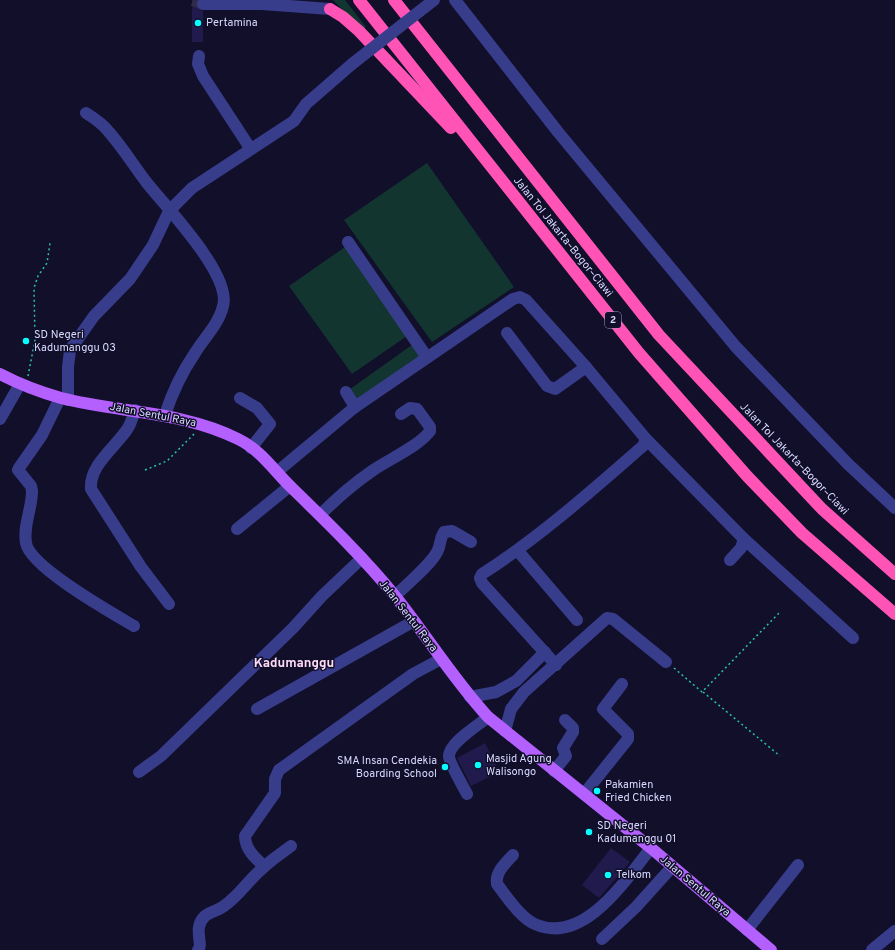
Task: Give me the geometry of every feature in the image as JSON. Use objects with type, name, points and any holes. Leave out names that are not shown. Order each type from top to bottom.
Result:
[{"type":"highway","name":"Jalan Tol Jakarta–Bogor–Ciawi","points":[[359,0],[639,353],[747,476],[802,532],[895,614]]},
{"type":"highway","name":"Jalan Tol Jakarta–Bogor–Ciawi","points":[[394,0],[659,336],[822,509],[895,574]]},
{"type":"highway","points":[[326,5],[359,31],[502,181]]},
{"type":"main road","name":"Jalan Sentul Raya","points":[[0,374],[23,385],[64,398],[165,415],[201,425],[238,439],[251,448],[278,471],[290,486],[362,558],[395,596],[470,697],[488,717],[554,772],[651,848],[771,950]]},
{"type":"street","points":[[134,626],[79,592],[36,560],[30,553],[26,544],[26,532],[32,491],[31,486],[18,470],[42,435],[64,398],[70,350],[94,316],[130,279],[153,245],[170,211],[192,188],[250,148],[294,121],[306,104],[352,64],[434,0]]},
{"type":"street","points":[[455,0],[563,138],[736,347],[848,464],[895,508]]},
{"type":"street","points":[[203,4],[261,2],[326,5]]},
{"type":"street","points":[[199,56],[198,64],[203,76],[250,148]]},
{"type":"street","points":[[86,113],[109,131],[170,211],[184,226],[202,251],[222,290],[224,305],[219,318],[194,354],[172,393],[165,415]]},
{"type":"street","points":[[348,242],[426,356]]},
{"type":"street","points":[[278,471],[355,407],[426,356],[513,299],[520,298],[526,300],[586,367],[646,439],[744,539],[853,638]]},
{"type":"street","points":[[507,333],[547,386],[552,389],[555,389],[586,367]]},
{"type":"street","points":[[0,419],[23,385]]},
{"type":"street","points":[[346,392],[355,407]]},
{"type":"street","points":[[240,398],[257,408],[270,424],[251,448]]},
{"type":"street","points":[[320,515],[342,494],[373,470],[406,450],[430,430],[430,427],[417,409],[410,408],[401,414]]},
{"type":"street","points":[[135,410],[128,427],[97,466],[90,482],[91,489],[140,567],[169,604]]},
{"type":"street","points":[[556,665],[482,583],[480,578],[482,574],[518,551],[643,446],[646,439]]},
{"type":"street","points":[[237,529],[262,507],[290,486]]},
{"type":"street","points":[[395,596],[427,564],[438,550],[439,541],[444,532],[452,531],[471,542]]},
{"type":"street","points":[[730,560],[741,548],[744,539]]},
{"type":"street","points":[[518,551],[577,620]]},
{"type":"street","points":[[138,772],[157,759],[293,628],[322,596],[362,558]]},
{"type":"street","points":[[505,731],[511,709],[524,692],[607,618],[613,619],[666,662]]},
{"type":"street","points":[[257,710],[414,621]]},
{"type":"street","points":[[470,697],[496,692],[516,680],[545,652]]},
{"type":"street","points":[[264,866],[249,851],[245,842],[245,836],[275,793],[275,779],[279,770],[413,674],[441,659]]},
{"type":"street","points":[[516,680],[524,692]]},
{"type":"street","points":[[584,794],[628,739],[628,734],[603,709],[622,684]]},
{"type":"street","points":[[467,794],[449,757],[451,748],[488,717]]},
{"type":"street","points":[[554,772],[566,756],[563,748],[573,732],[573,728],[564,720]]},
{"type":"street","points":[[198,950],[201,946],[198,928],[206,916],[239,894],[264,866],[277,858],[290,846]]},
{"type":"street","points":[[513,855],[498,872],[496,878],[497,884],[525,916],[537,925],[561,928],[586,919],[597,911],[609,900],[651,848]]},
{"type":"street","points":[[747,930],[798,865]]},
{"type":"street","points":[[602,939],[636,907],[672,867]]},
{"type":"street","points":[[872,950],[895,931]]},
{"type":"path","points":[[23,385],[35,340],[34,288],[38,276],[46,263],[50,243]]},
{"type":"path","points":[[145,470],[167,461],[191,439],[201,425]]},
{"type":"path","points":[[702,692],[780,612]]},
{"type":"path","points":[[666,662],[780,756]]},
{"type":"green space","points":[[333,0],[345,0],[366,27],[362,30]]},
{"type":"green space","points":[[427,163],[514,287],[432,342],[344,220]]},
{"type":"green space","points":[[345,247],[407,336],[352,374],[289,286]]},
{"type":"green space","points":[[416,342],[426,356],[355,407],[346,392]]},
{"type":"building","name":"Pertamina","points":[[192,0],[197,0],[196,7],[203,11],[203,42],[192,42]]},
{"type":"building","name":"Masjid Agung Walisongo","points":[[485,743],[499,772],[471,786],[457,758]]},
{"type":"building","name":"Telkom","points":[[611,848],[630,862],[599,898],[582,885]]},
{"type":"tunnel","points":[[193,0],[203,4]]},
{"type":"place","name":"Pertamina","points":[[198,23]]},
{"type":"place","name":"SD Negeri Kadumanggu 03","points":[[26,341]]},
{"type":"place","name":"Masjid Agung Walisongo","points":[[478,765]]},
{"type":"place","name":"SMA Insan Cendekia Boarding School","points":[[445,767]]},
{"type":"place","name":"Pakamien Fried Chicken","points":[[597,791]]},
{"type":"place","name":"SD Negeri Kadumanggu 01","points":[[589,832]]},
{"type":"place","name":"Telkom","points":[[608,875]]},
{"type":"district","name":"Kadumanggu","points":[[294,664]]}]
